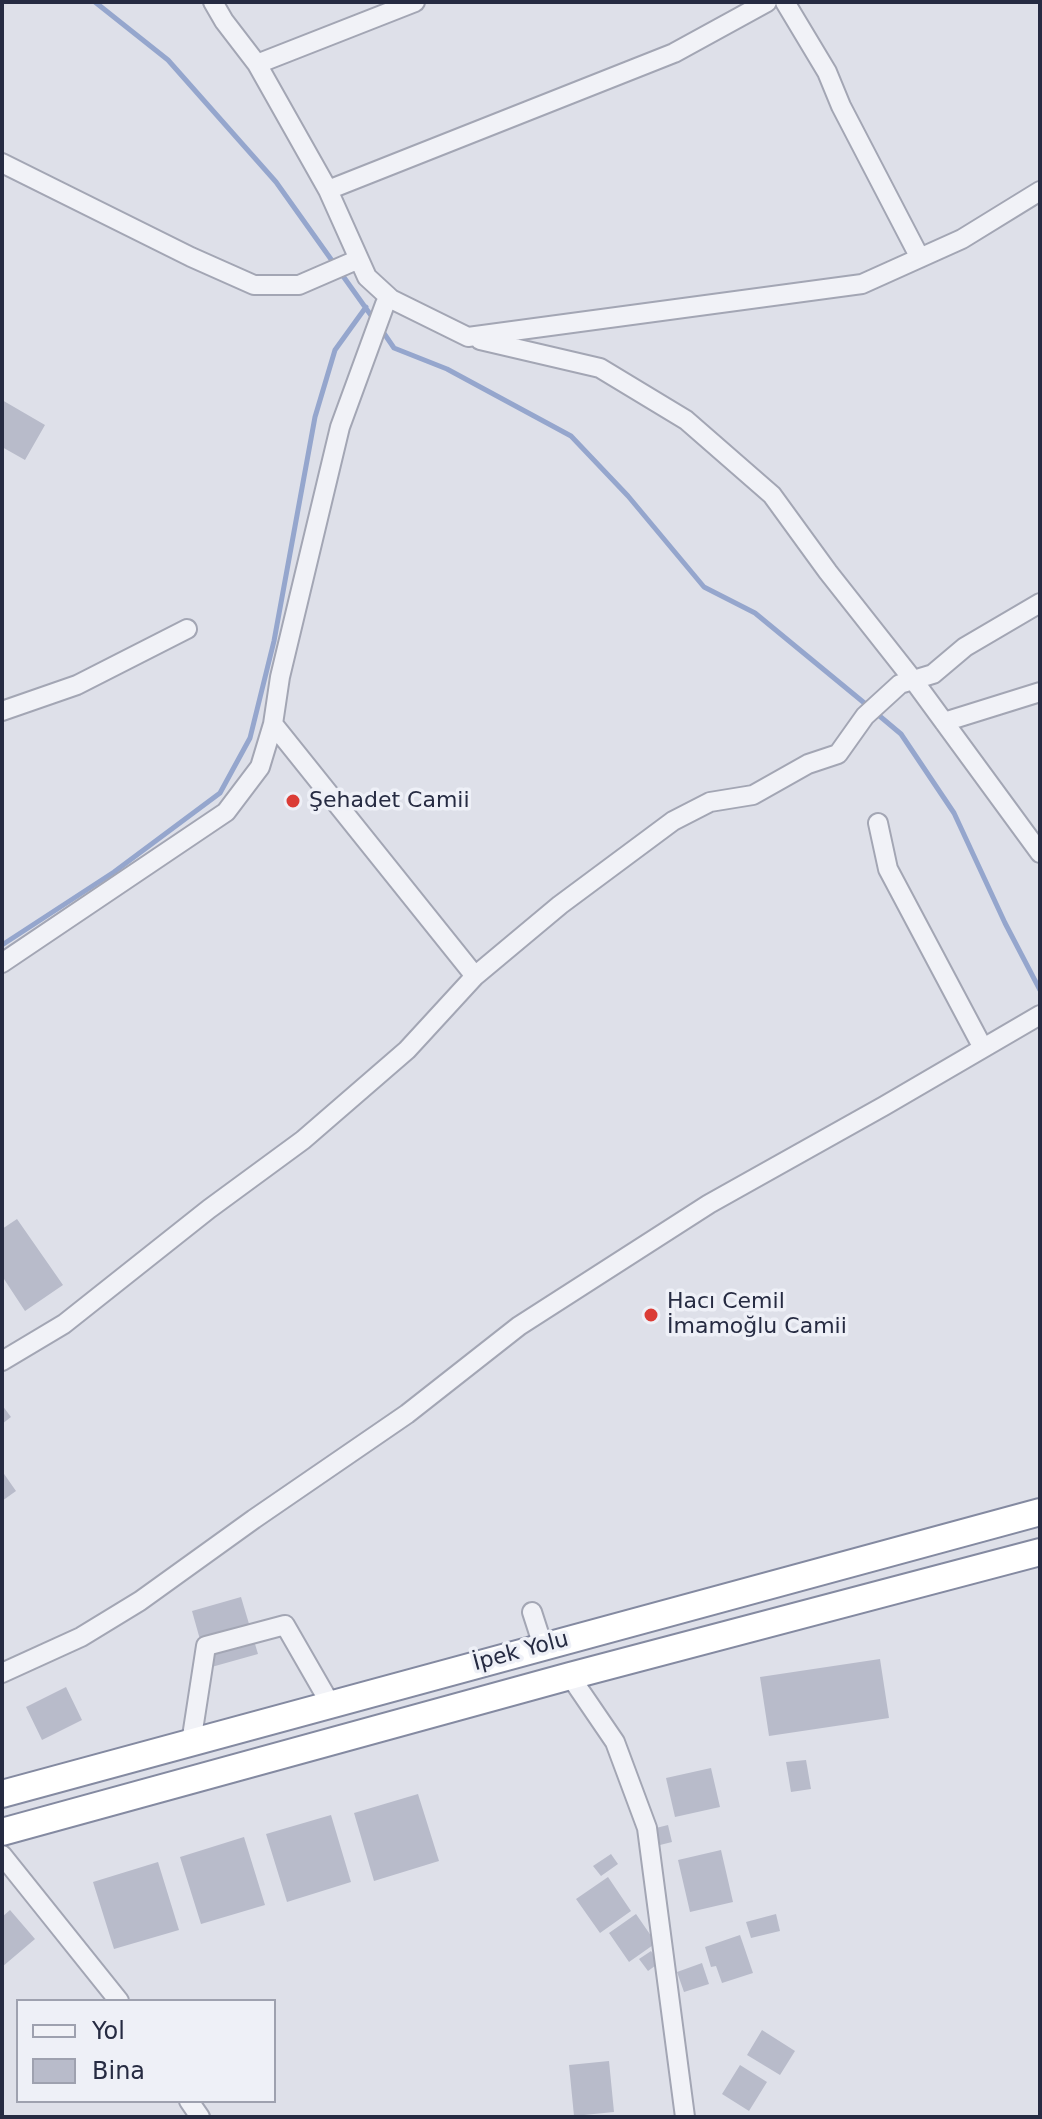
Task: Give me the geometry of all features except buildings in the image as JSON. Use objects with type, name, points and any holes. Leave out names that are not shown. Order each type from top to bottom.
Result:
[{"type":"highway","name":"İpek Yolu","points":[[2,1794],[1040,1512]]},
{"type":"highway","name":"İpek Yolu","points":[[2,1832],[570,1676],[1040,1552]]},
{"type":"street","points":[[213,2],[257,64],[328,190],[352,261],[388,302],[468,337],[600,368],[686,420],[772,495],[1040,853]]},
{"type":"street","points":[[257,64],[415,2]]},
{"type":"street","points":[[328,190],[674,53],[767,2]]},
{"type":"street","points":[[785,2],[827,72],[841,106],[920,258]]},
{"type":"street","points":[[2,163],[254,285],[299,285],[352,261]]},
{"type":"street","points":[[468,337],[862,284],[962,239],[1040,191]]},
{"type":"street","points":[[2,963],[226,812],[260,767],[273,724],[280,677],[336,442],[388,302]]},
{"type":"street","points":[[2,1361],[64,1324],[209,1209],[303,1140],[407,1050],[475,976],[560,905],[673,821],[710,802],[753,795],[808,764],[838,754],[865,716],[900,684],[933,674],[965,647],[1040,603]]},
{"type":"street","points":[[2,711],[77,685],[187,629]]},
{"type":"street","points":[[944,722],[1040,692]]},
{"type":"street","points":[[273,724],[475,976]]},
{"type":"street","points":[[878,823],[888,869],[983,1048]]},
{"type":"street","points":[[2,1673],[81,1637],[140,1601],[407,1414],[519,1326],[709,1204],[1039,1015]]},
{"type":"street","points":[[532,1612],[543,1646]]},
{"type":"street","points":[[191,1743],[206,1646],[285,1625],[331,1705]]},
{"type":"street","points":[[570,1676],[615,1742],[647,1828],[685,2117]]},
{"type":"street","points":[[2,1855],[117,1999]]},
{"type":"waterway","points":[[95,2],[168,60],[276,182],[375,321]]},
{"type":"waterway","points":[[2,945],[114,872],[220,793],[250,738],[274,641],[315,417],[335,350],[366,307]]},
{"type":"waterway","points":[[381,329],[394,348],[447,369],[571,436],[628,496],[704,587],[755,613],[868,706]]},
{"type":"waterway","points":[[876,713],[901,734],[954,813],[1040,990]]},
{"type":"place","name":"Şehadet Camii","points":[[293,801]]},
{"type":"place","name":"Hacı Cemil İmamoğlu Camii","points":[[651,1315]]}]
